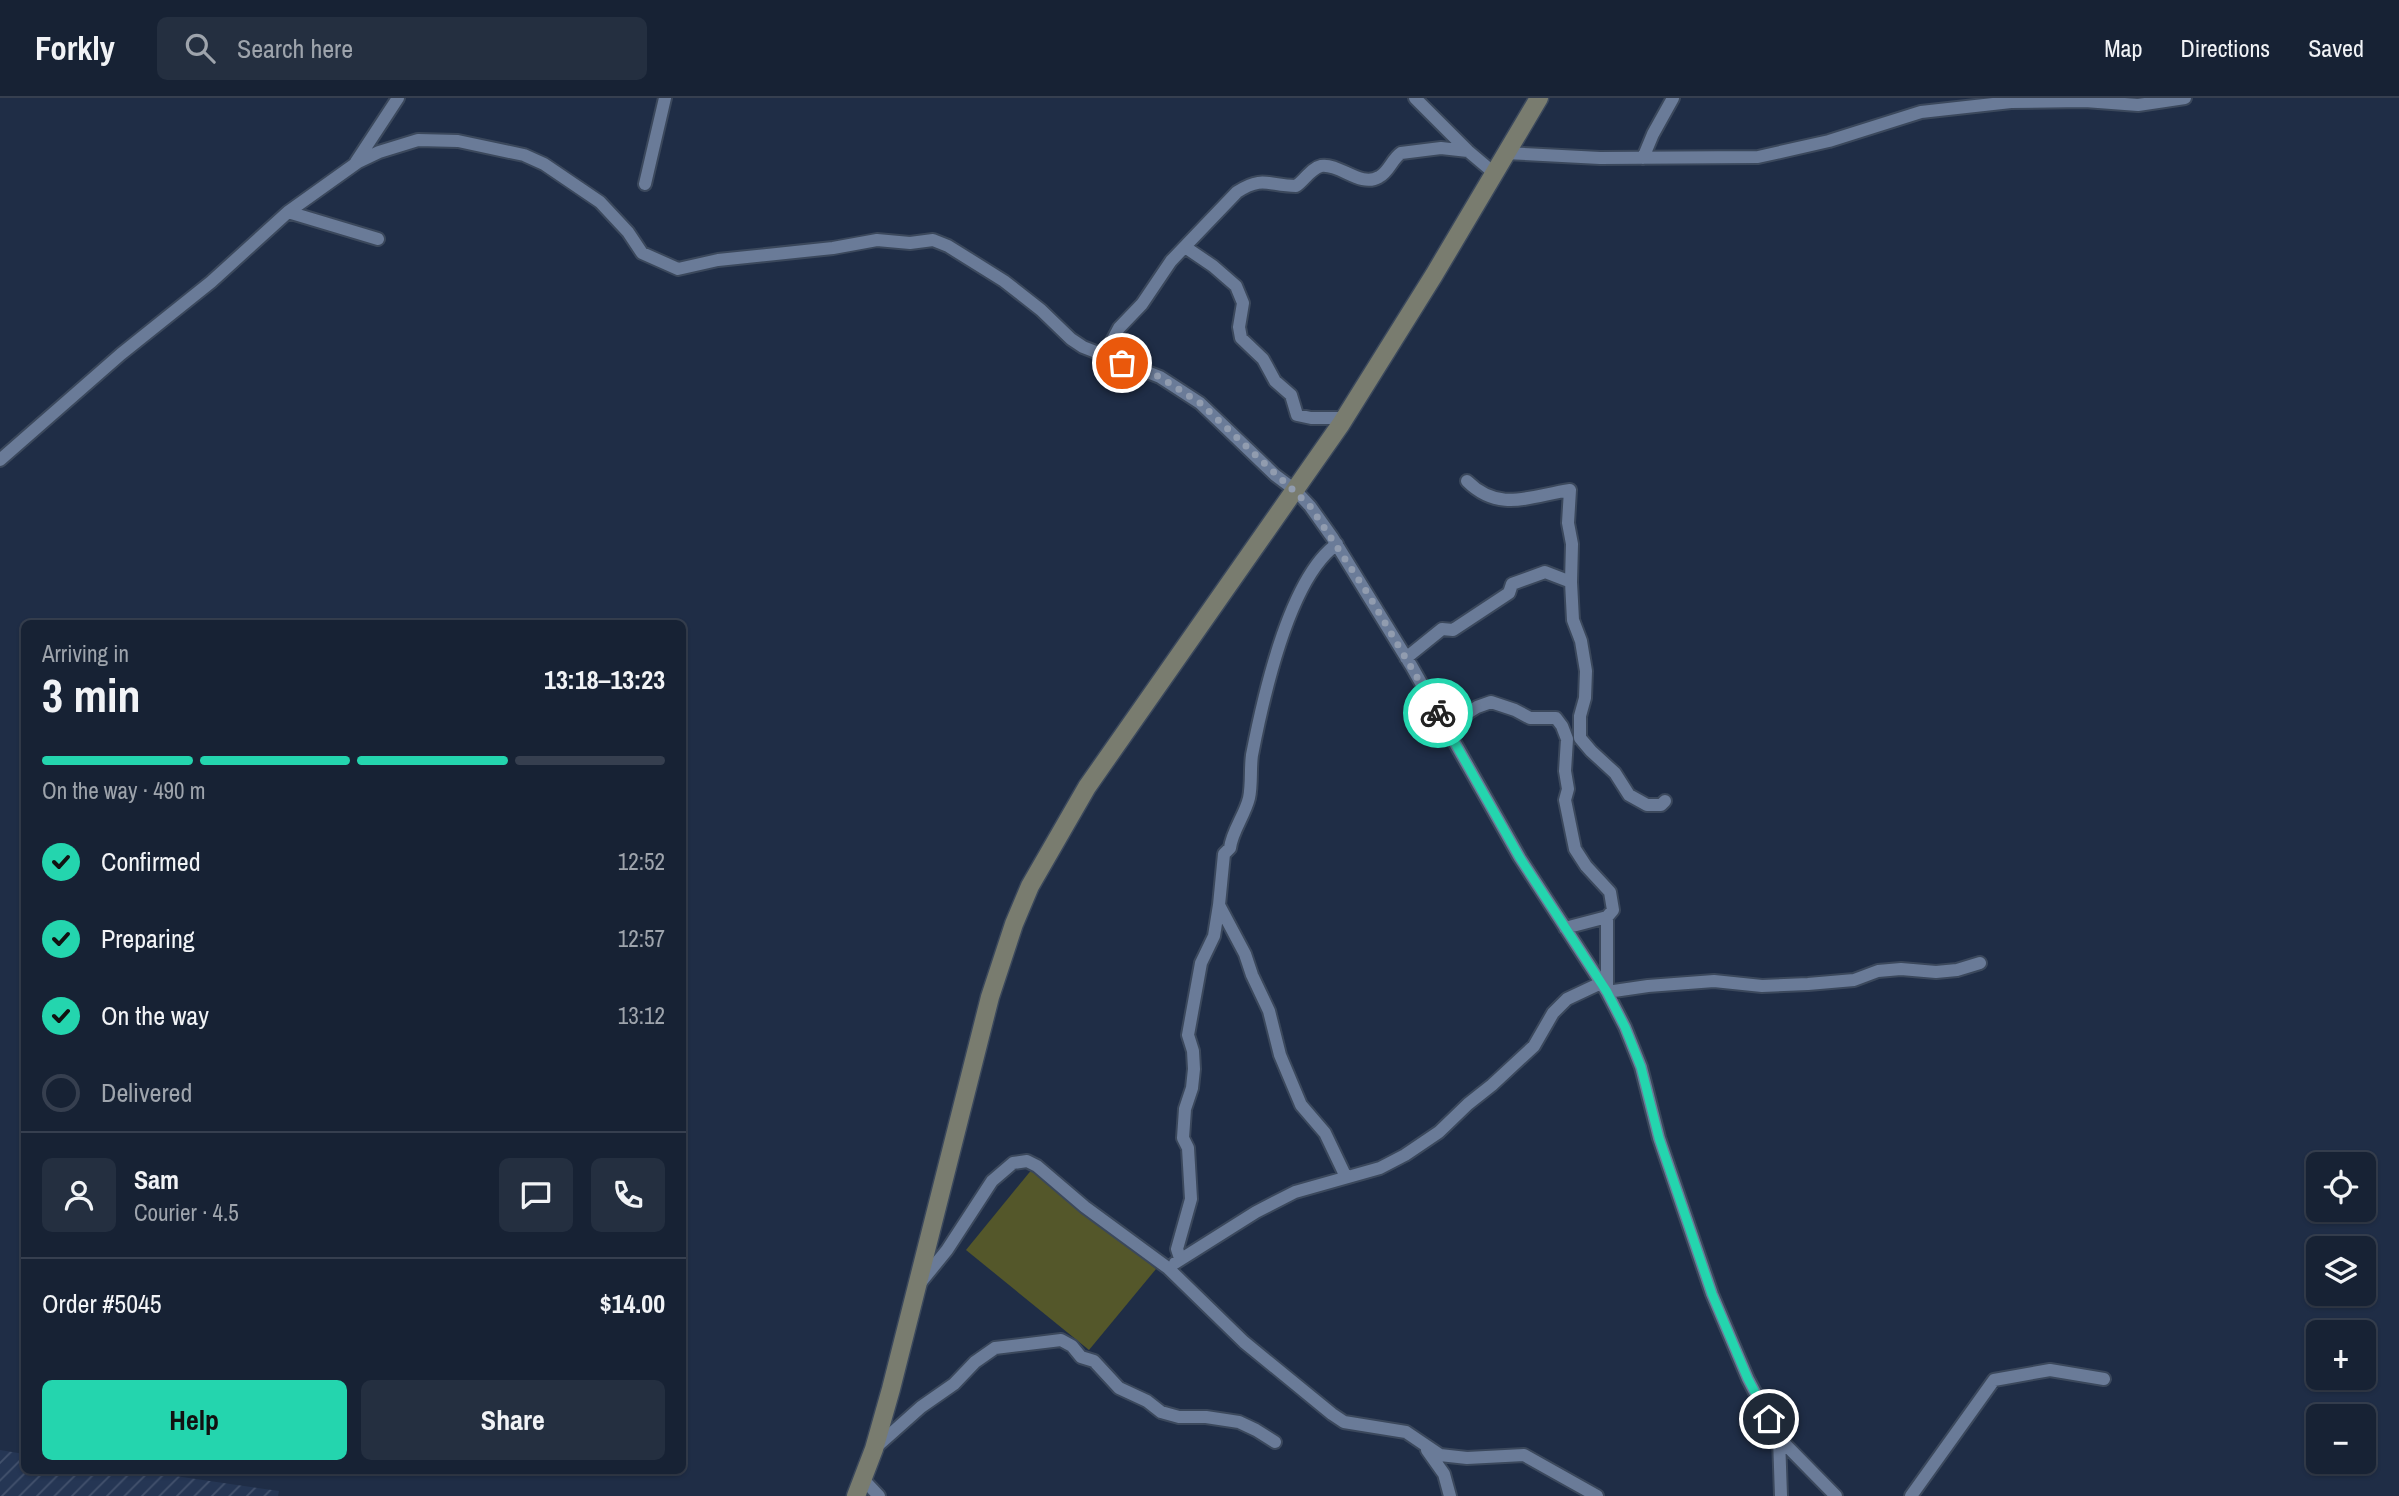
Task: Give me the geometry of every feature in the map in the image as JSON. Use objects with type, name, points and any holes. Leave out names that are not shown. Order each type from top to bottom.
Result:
[{"type":"main road","points":[[856,1496],[874,1449],[990,997],[1014,924],[1030,887],[1087,787],[1344,418],[1441,264],[1539,98]]},
{"type":"street","points":[[353,165],[398,98]]},
{"type":"street","points":[[645,184],[665,98]]},
{"type":"street","points":[[1415,98],[1494,173]]},
{"type":"street","points":[[1643,158],[1673,98]]},
{"type":"street","points":[[1506,153],[1600,159],[1758,157],[1829,141],[1921,113],[1998,103],[2085,101],[2138,105],[2185,98]]},
{"type":"street","points":[[0,460],[121,354],[211,282],[288,212],[353,165],[379,152],[418,140],[458,141],[524,155],[544,164],[600,202],[628,232],[642,253],[678,269],[718,260],[833,248],[877,240],[910,243],[933,240],[1004,281],[1077,343],[1160,377],[1200,403],[1310,506],[1337,544],[1406,658],[1520,858],[1604,988],[1625,1027],[1641,1067],[1659,1138],[1712,1294],[1748,1379],[1779,1438],[1836,1496]]},
{"type":"street","points":[[1114,358],[1110,345],[1119,328],[1142,304],[1164,269],[1237,192],[1252,183],[1296,186],[1316,168],[1325,166],[1372,179],[1379,177],[1401,153],[1441,148],[1468,151]]},
{"type":"street","points":[[288,212],[378,239]]},
{"type":"street","points":[[1185,247],[1236,286],[1243,303],[1239,327],[1241,338],[1263,359],[1275,381],[1292,395],[1297,415],[1311,418],[1344,418]]},
{"type":"street","points":[[1467,481],[1479,493],[1497,501],[1570,489],[1568,523],[1572,544],[1573,620],[1581,641],[1586,671],[1580,738],[1615,773],[1629,795],[1647,805],[1661,805],[1665,801]]},
{"type":"street","points":[[1180,1258],[1177,1249],[1191,1199],[1188,1149],[1183,1138],[1185,1109],[1192,1088],[1194,1069],[1193,1051],[1188,1035],[1201,963],[1214,936],[1224,854],[1230,848],[1250,797],[1252,758],[1284,628],[1309,576],[1327,550],[1337,544]]},
{"type":"street","points":[[1406,658],[1442,629],[1453,630],[1509,593],[1512,584],[1545,572],[1571,582]]},
{"type":"street","points":[[1446,727],[1477,707],[1491,702],[1530,718],[1556,718],[1562,726],[1567,739],[1565,771],[1568,789],[1564,800],[1575,849],[1586,866],[1610,892],[1613,910],[1607,917],[1564,928]]},
{"type":"street","points":[[1219,905],[1241,945],[1269,1011],[1280,1055],[1301,1105],[1325,1133],[1346,1177]]},
{"type":"street","points":[[1604,988],[1607,917]]},
{"type":"street","points":[[1168,1268],[1180,1258],[1295,1192],[1380,1168],[1405,1156],[1439,1132],[1534,1046],[1553,1013],[1567,999],[1604,988],[1714,981],[1762,986],[1808,984],[1854,980],[1878,971],[1901,969],[1936,972],[1957,970],[1980,963]]},
{"type":"street","points":[[916,1288],[947,1250],[985,1189],[1004,1170],[1020,1160],[1027,1161],[1168,1268],[1244,1342],[1332,1415],[1344,1422],[1406,1432],[1440,1455],[1524,1455],[1597,1496]]},
{"type":"street","points":[[874,1449],[920,1407],[954,1384],[975,1362],[995,1348],[1061,1340],[1072,1346],[1081,1357],[1094,1361],[1119,1388],[1147,1401],[1161,1412],[1179,1417],[1206,1417],[1239,1422],[1275,1442]]},
{"type":"street","points":[[1911,1496],[1994,1380],[2050,1370],[2105,1379]]},
{"type":"street","points":[[1779,1438],[1781,1496]]},
{"type":"street","points":[[1426,1447],[1444,1474],[1450,1496]]},
{"type":"street","points":[[862,1478],[879,1496]]},
{"type":"shaded area","points":[[0,1450],[21,1454],[21,1474],[162,1474],[279,1491],[278,1496],[0,1496]]},
{"type":"green space","points":[[1033,1168],[1156,1269],[1089,1350],[966,1250]]},
{"type":"way so far","points":[[1122,363],[1160,377],[1200,403],[1310,506],[1368,594],[1438,713]]},
{"type":"route","points":[[1438,713],[1520,858],[1607,992],[1625,1027],[1641,1067],[1659,1138],[1712,1294],[1748,1379],[1769,1419]]}]
